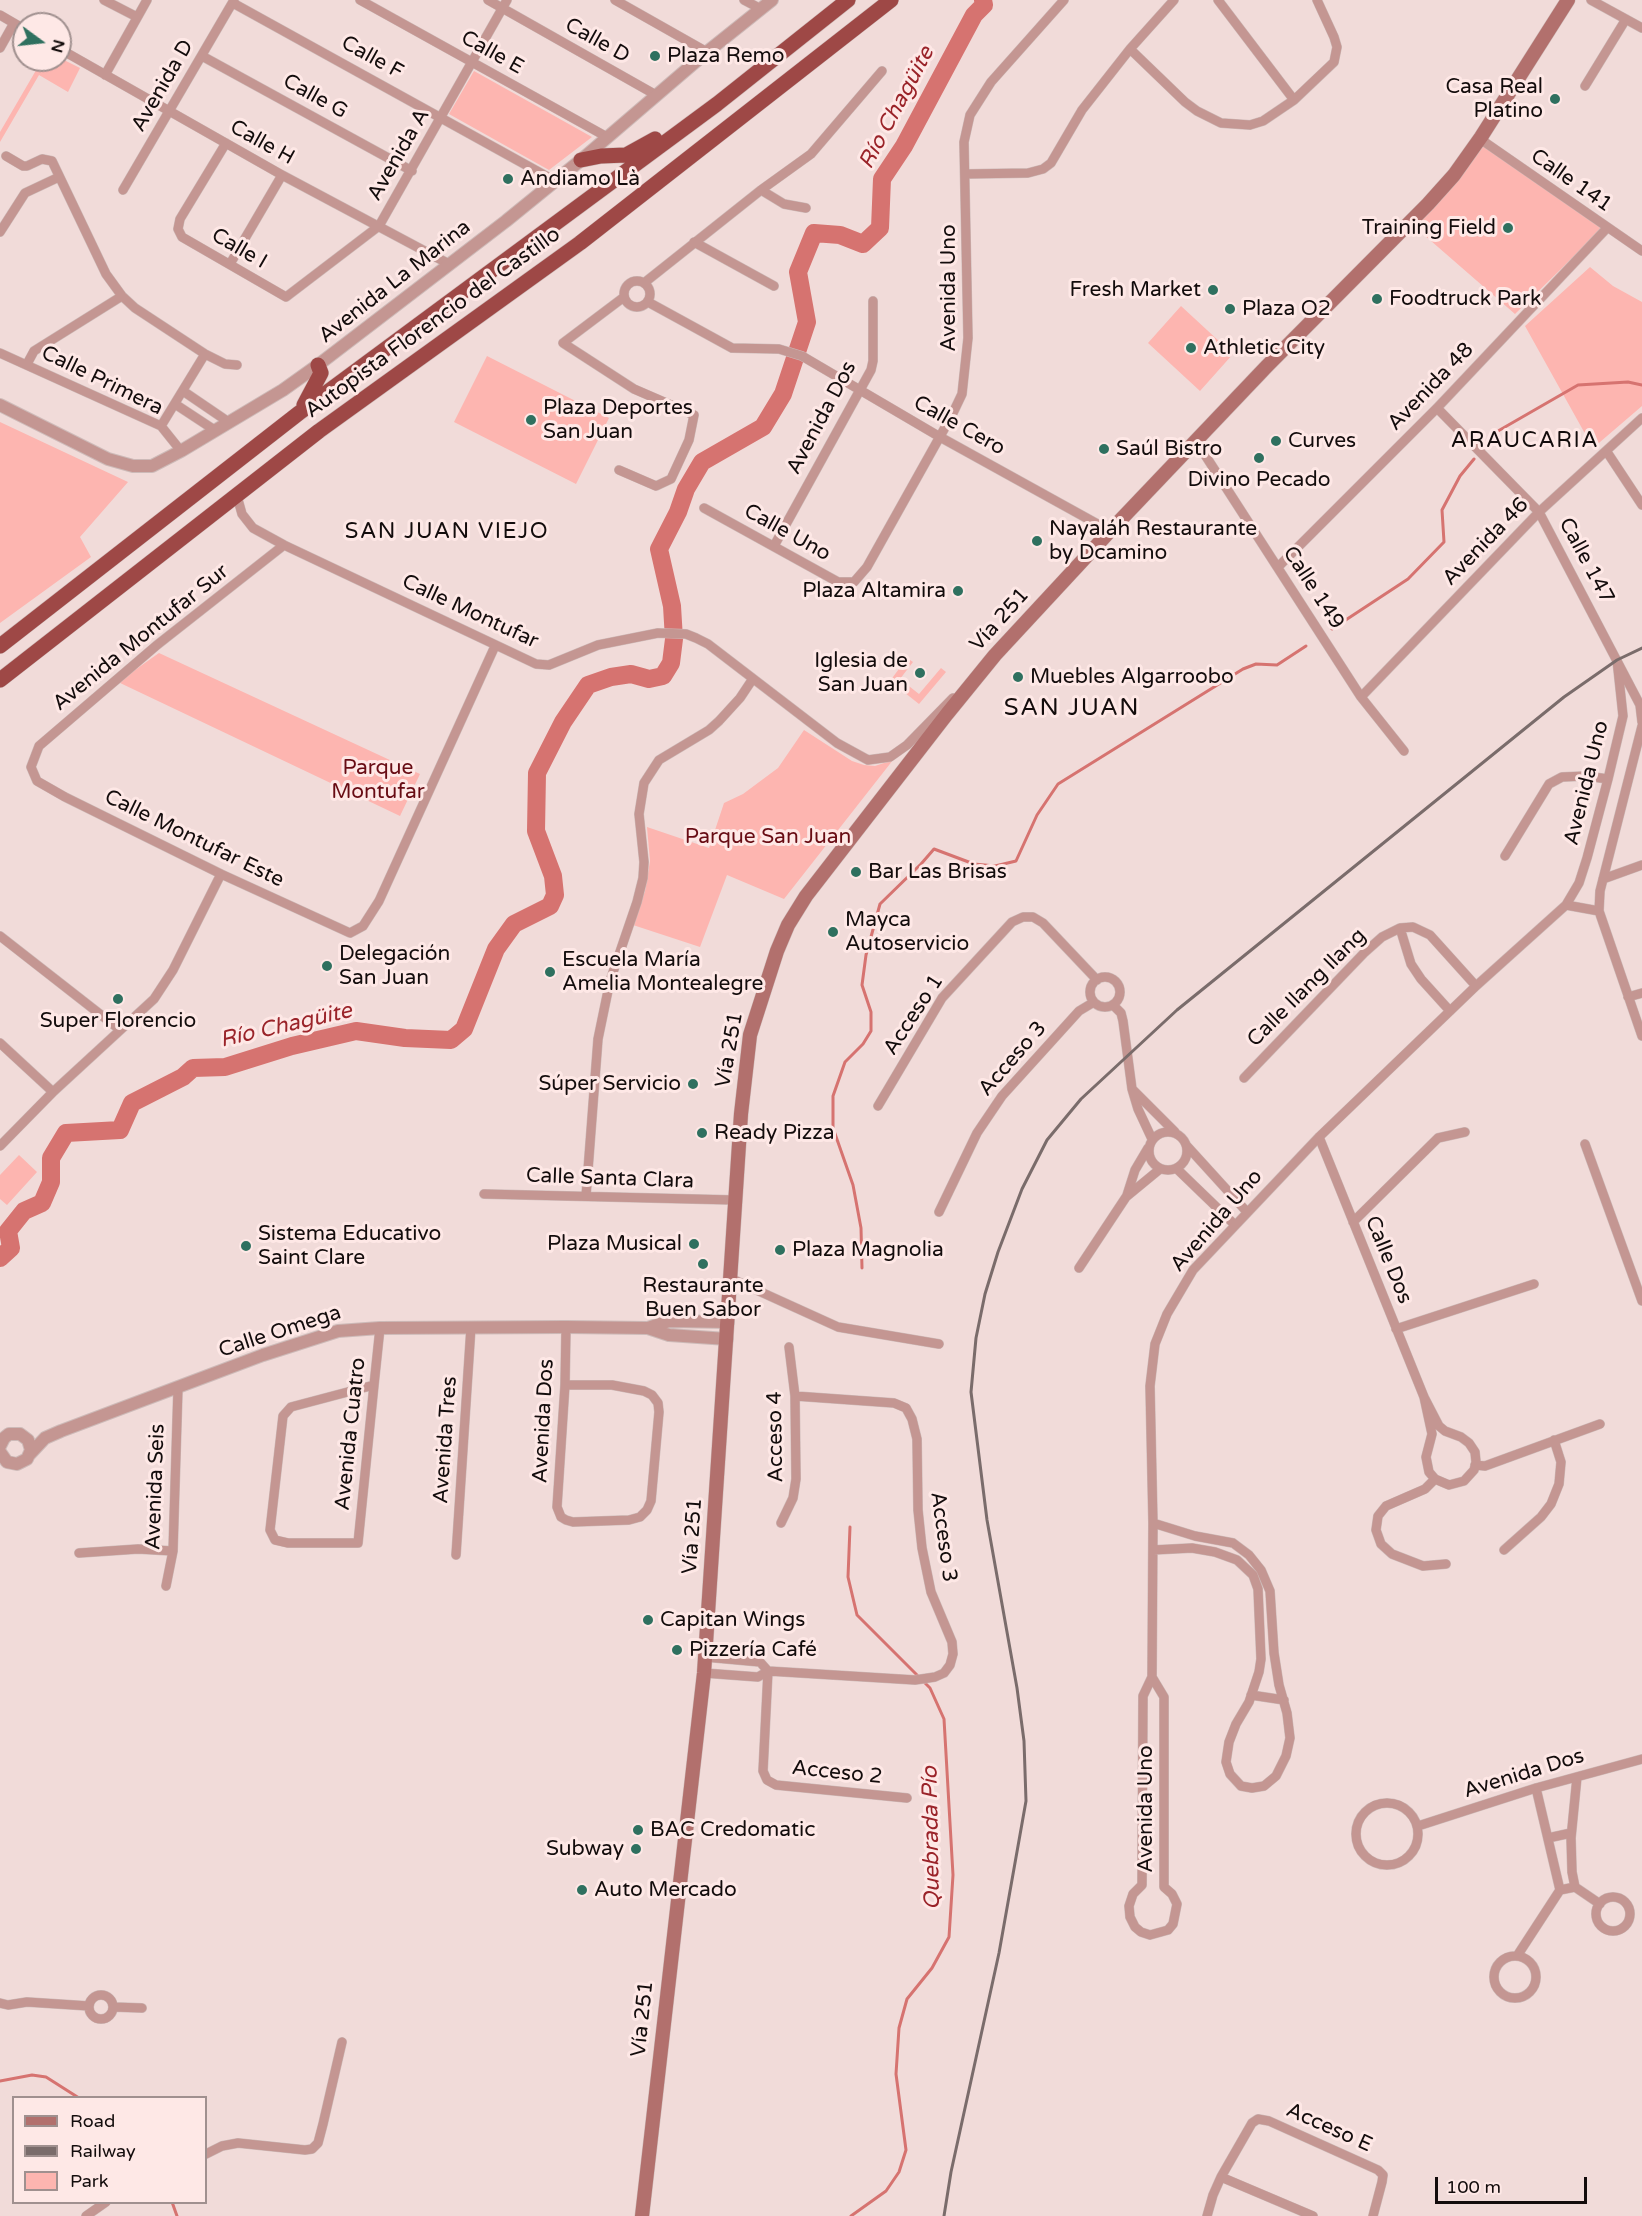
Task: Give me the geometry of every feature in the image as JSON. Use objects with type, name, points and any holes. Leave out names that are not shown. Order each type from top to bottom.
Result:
[{"type":"highway","name":"Autopista Florencio del Castillo","points":[[0,646],[299,413],[717,104],[848,0]]},
{"type":"highway","name":"Autopista Florencio del Castillo","points":[[0,680],[319,430],[580,243],[891,0]]},
{"type":"highway","points":[[581,160],[626,155],[641,148],[683,120],[717,104]]},
{"type":"highway","points":[[299,413],[319,379],[321,373],[318,365]]},
{"type":"main road","name":"Vía 251","points":[[642,2216],[704,1673],[741,1114],[750,1035],[761,997],[788,925],[806,896],[995,655],[1110,531],[1301,331],[1428,204],[1454,174],[1481,137],[1568,0]]},
{"type":"street","points":[[104,0],[138,17]]},
{"type":"street","points":[[105,75],[147,0]]},
{"type":"street","name":"Calle E","points":[[360,0],[607,137]]},
{"type":"street","name":"Calle D","points":[[488,0],[505,4],[656,95]]},
{"type":"street","points":[[615,0],[707,52]]},
{"type":"street","points":[[744,0],[761,9]]},
{"type":"street","name":"Avenida La Marina","points":[[0,405],[108,459],[133,466],[152,466],[181,451],[230,423],[318,365],[555,181],[772,0]]},
{"type":"street","name":"Avenida Uno","points":[[854,582],[867,567],[962,394],[967,360],[963,156],[970,115],[981,96],[1064,0]]},
{"type":"street","points":[[965,174],[1028,173],[1043,169],[1051,163],[1082,110],[1130,49],[1174,0]]},
{"type":"street","points":[[1218,0],[1294,100]]},
{"type":"street","points":[[1130,49],[1185,102],[1214,121],[1250,125],[1263,121],[1294,100],[1334,62],[1337,47],[1317,0]]},
{"type":"street","points":[[1592,0],[1642,28]]},
{"type":"street","name":"Avenida D","points":[[123,190],[234,1]]},
{"type":"street","name":"Calle F","points":[[234,1],[555,181]]},
{"type":"street","name":"Avenida A","points":[[286,297],[379,226],[505,4]]},
{"type":"street","points":[[1585,86],[1626,19]]},
{"type":"street","points":[[0,48],[12,27]]},
{"type":"street","name":"Calle H","points":[[72,56],[282,175],[449,264]]},
{"type":"street","name":"Calle G","points":[[202,56],[412,171]]},
{"type":"street","points":[[644,283],[761,190],[811,154],[882,71]]},
{"type":"street","name":"Calle 141","points":[[1481,137],[1486,144],[1642,251]]},
{"type":"street","name":"Calle I","points":[[226,143],[180,219],[178,229],[182,237],[286,297]]},
{"type":"street","points":[[6,156],[23,166],[47,159],[51,161],[106,274],[122,296],[135,308],[205,354],[225,364],[237,365]]},
{"type":"street","points":[[230,264],[282,175]]},
{"type":"street","points":[[0,232],[25,193],[59,177]]},
{"type":"street","points":[[761,190],[784,204],[806,208]]},
{"type":"street","name":"Avenida 48","points":[[1278,567],[1437,408],[1607,228]]},
{"type":"street","points":[[694,242],[774,286]]},
{"type":"street","points":[[634,281],[644,283],[651,296],[642,307],[634,308],[624,297],[626,287],[634,281]]},
{"type":"street","points":[[27,364],[34,351],[122,296]]},
{"type":"street","points":[[619,470],[656,486],[671,479],[689,440],[694,416],[634,389],[563,343],[624,297]]},
{"type":"street","name":"Avenida Dos","points":[[774,546],[867,378],[873,361],[873,300]]},
{"type":"street","name":"Calle Cero","points":[[648,302],[732,348],[791,351],[802,356],[940,437],[1110,531]]},
{"type":"street","name":"Calle Primera","points":[[0,353],[161,426],[181,451]]},
{"type":"street","points":[[161,426],[205,354]]},
{"type":"street","points":[[183,391],[230,423]]},
{"type":"street","points":[[175,404],[216,431]]},
{"type":"street","name":"Calle 147","points":[[1437,408],[1539,512],[1617,660]]},
{"type":"street","name":"Avenida 46","points":[[1361,697],[1539,512],[1642,418]]},
{"type":"street","name":"Calle 149","points":[[1196,441],[1361,697],[1404,751]]},
{"type":"street","points":[[1606,452],[1642,505]]},
{"type":"street","name":"Calle Montufar","points":[[237,496],[242,514],[253,528],[284,545],[536,664],[549,665],[598,645],[647,635],[686,634],[708,644],[847,751],[868,760],[890,757],[907,745],[995,655]]},
{"type":"street","name":"Calle Uno","points":[[704,508],[829,578],[846,583],[854,582]]},
{"type":"street","name":"Avenida Montufar Sur","points":[[31,767],[39,746],[165,639],[284,545]]},
{"type":"street","name":"Calle Montufar Este","points":[[31,767],[37,781],[46,787],[221,874],[350,933],[363,926],[380,901],[441,761],[495,646]]},
{"type":"street","name":"Avenida Uno","points":[[1599,911],[1600,891],[1642,724],[1640,705],[1617,660]]},
{"type":"street","name":"Avenida Uno","points":[[1152,1677],[1164,1697],[1164,1887],[1172,1894],[1177,1904],[1173,1924],[1168,1930],[1150,1935],[1135,1927],[1130,1917],[1129,1906],[1133,1894],[1142,1885],[1143,1696],[1152,1677],[1153,1523],[1150,1386],[1155,1344],[1167,1314],[1193,1270],[1247,1212],[1319,1137],[1476,986],[1566,905],[1579,883],[1623,716],[1617,660]]},
{"type":"street","points":[[586,1196],[598,1039],[610,981],[643,878],[644,862],[639,814],[644,783],[659,760],[709,730],[719,721],[740,699],[752,680]]},
{"type":"street","points":[[1505,856],[1549,784],[1562,777],[1586,776],[1608,779]]},
{"type":"street","points":[[1603,879],[1642,865]]},
{"type":"street","points":[[0,1146],[119,1029],[154,999],[173,970],[221,874]]},
{"type":"street","points":[[1579,883],[1586,907]]},
{"type":"street","points":[[1586,907],[1593,904],[1600,891]]},
{"type":"street","points":[[1566,905],[1599,911],[1642,1035]]},
{"type":"street","name":"Acceso 1","points":[[878,1106],[942,998],[1012,922],[1023,917],[1033,917],[1042,923],[1097,980]]},
{"type":"street","name":"Calle Ilang Ilang","points":[[1244,1078],[1364,953],[1382,937],[1400,928],[1413,927],[1430,935],[1476,986]]},
{"type":"street","name":"Calle Ilang Ilang","points":[[1400,928],[1411,964],[1450,1011]]},
{"type":"street","points":[[0,936],[119,1029]]},
{"type":"street","points":[[1103,977],[1110,978],[1119,987],[1120,993],[1113,1005],[1100,1006],[1094,1002],[1090,990],[1097,980],[1103,977]]},
{"type":"street","points":[[1628,997],[1642,993]]},
{"type":"street","name":"Acceso 3","points":[[939,1212],[977,1133],[1002,1096],[1079,1011],[1094,1002]]},
{"type":"street","points":[[1113,1005],[1124,1022],[1132,1089],[1151,1143],[1149,1156],[1153,1164],[1169,1171],[1177,1169],[1184,1163],[1187,1146]]},
{"type":"street","points":[[0,1043],[54,1092]]},
{"type":"street","points":[[1132,1089],[1183,1138],[1187,1146],[1247,1212]]},
{"type":"street","points":[[1079,1268],[1126,1197],[1135,1170],[1151,1143],[1159,1134],[1167,1131],[1176,1133]]},
{"type":"street","points":[[1353,1222],[1438,1138],[1465,1132]]},
{"type":"street","name":"Calle Dos","points":[[1319,1137],[1424,1397],[1439,1426],[1469,1443],[1475,1452],[1475,1465]]},
{"type":"street","points":[[1585,1144],[1642,1301]]},
{"type":"street","points":[[1126,1197],[1160,1169]]},
{"type":"street","points":[[1177,1169],[1235,1225]]},
{"type":"street","name":"Calle Santa Clara","points":[[484,1194],[734,1200]]},
{"type":"street","points":[[730,1278],[838,1327],[939,1344]]},
{"type":"street","points":[[1396,1329],[1534,1284]]},
{"type":"street","name":"Calle Omega","points":[[648,1328],[669,1321],[728,1322]]},
{"type":"street","name":"Avenida Tres","points":[[456,1555],[471,1327]]},
{"type":"street","name":"Avenida Dos","points":[[565,1385],[612,1386],[644,1391],[652,1395],[657,1403],[659,1412],[651,1501],[647,1510],[640,1517],[629,1520],[573,1522],[561,1516],[557,1508],[565,1385],[566,1327]]},
{"type":"street","name":"Calle Omega","points":[[0,1444],[9,1434],[45,1438],[263,1355],[355,1328],[648,1328],[669,1335],[727,1339]]},
{"type":"street","name":"Avenida Cuatro","points":[[374,1385],[291,1407],[283,1416],[270,1530],[275,1540],[288,1544],[358,1543],[380,1328]]},
{"type":"street","name":"Acceso 4","points":[[781,1523],[793,1498],[796,1479],[795,1396],[789,1347]]},
{"type":"street","name":"Avenida Seis","points":[[166,1586],[173,1551],[178,1388]]},
{"type":"street","name":"Acceso 3","points":[[768,1671],[915,1680],[935,1677],[944,1672],[950,1665],[953,1654],[952,1642],[931,1592],[922,1548],[918,1510],[917,1439],[912,1419],[906,1408],[894,1403],[795,1396]]},
{"type":"street","name":"Calle Dos","points":[[1424,1397],[1432,1434],[1426,1457],[1429,1472],[1435,1479]]},
{"type":"street","points":[[1446,1563],[1423,1566],[1392,1554],[1381,1544],[1376,1530],[1378,1516],[1386,1506],[1425,1489],[1435,1479],[1449,1485],[1456,1484],[1469,1477],[1475,1465],[1485,1466],[1600,1424]]},
{"type":"street","points":[[1,1456],[12,1464],[27,1460],[30,1445],[25,1437]]},
{"type":"street","name":"Calle Omega","points":[[29,1455],[45,1438]]},
{"type":"street","points":[[1504,1550],[1541,1517],[1551,1504],[1559,1484],[1561,1462],[1554,1440]]},
{"type":"street","points":[[1153,1523],[1195,1536],[1233,1543],[1249,1555],[1261,1570],[1270,1591],[1274,1653],[1290,1738],[1286,1756],[1276,1776],[1264,1786],[1252,1788],[1241,1786],[1230,1774],[1226,1762],[1229,1742],[1251,1695],[1261,1659],[1258,1588],[1253,1575],[1238,1560],[1215,1552],[1191,1548],[1153,1550]]},
{"type":"street","points":[[1215,1552],[1218,1539]]},
{"type":"street","points":[[78,1553],[138,1549],[173,1551]]},
{"type":"street","points":[[1258,1620],[1272,1620]]},
{"type":"street","points":[[704,1673],[758,1677],[768,1671],[760,1662],[705,1657]]},
{"type":"street","name":"Acceso 2","points":[[768,1671],[763,1772],[767,1780],[776,1785],[907,1798]]},
{"type":"street","points":[[1251,1695],[1284,1700]]},
{"type":"street","name":"Avenida Dos","points":[[1418,1826],[1536,1788],[1642,1759]]},
{"type":"street","points":[[1578,1776],[1571,1833],[1572,1872],[1575,1887],[1600,1904]]},
{"type":"street","points":[[1536,1788],[1560,1890]]},
{"type":"street","points":[[1382,1803],[1403,1806],[1414,1816],[1418,1826],[1418,1838],[1413,1852],[1405,1860],[1395,1864],[1382,1865],[1371,1861],[1363,1854],[1358,1844],[1358,1825],[1363,1814],[1371,1807],[1382,1803]]},
{"type":"street","points":[[1548,1838],[1571,1833]]},
{"type":"street","points":[[1517,1956],[1529,1962],[1536,1976],[1532,1990],[1526,1995],[1513,1998],[1506,1996],[1497,1987],[1495,1972],[1503,1960],[1517,1956],[1560,1890],[1575,1887]]},
{"type":"street","points":[[100,1994],[109,1997],[114,2007],[109,2017],[100,2019],[92,2014],[89,2006],[93,1998],[100,1994]]},
{"type":"street","points":[[0,2003],[8,2005],[27,2002],[89,2006]]},
{"type":"street","points":[[114,2007],[142,2008]]},
{"type":"street","points":[[207,2154],[222,2146],[238,2143],[312,2149],[318,2143],[342,2042]]},
{"type":"street","name":"Acceso E","points":[[1221,2177],[1252,2123],[1258,2119],[1269,2121],[1378,2170],[1383,2175],[1373,2216]]},
{"type":"street","points":[[1207,2216],[1221,2177],[1313,2216]]},
{"type":"street","points":[[86,2216],[103,2204]]},
{"type":"green space","points":[[72,64],[80,68],[68,92],[39,75],[0,142],[0,132],[35,72],[72,72]]},
{"type":"green space","points":[[474,71],[592,137],[549,170],[449,114]]},
{"type":"green space","name":"Training Field","points":[[1486,143],[1602,229],[1515,314],[1415,227]]},
{"type":"green space","points":[[1590,267],[1613,286],[1642,302],[1642,406],[1593,448],[1525,326]]},
{"type":"green space","name":"Athletic City","points":[[1181,306],[1233,354],[1200,391],[1148,343]]},
{"type":"green space","name":"Plaza Deportes San Juan","points":[[487,356],[609,418],[576,484],[454,422]]},
{"type":"green space","points":[[0,422],[128,482],[80,537],[91,557],[0,623]]},
{"type":"green space","name":"Parque Montufar","points":[[159,653],[420,774],[400,816],[118,682]]},
{"type":"green space","points":[[907,658],[913,662],[900,679],[919,694],[941,668],[946,672],[919,704],[890,681]]},
{"type":"green space","name":"Parque San Juan","points":[[804,730],[852,761],[875,766],[893,760],[784,899],[727,875],[700,947],[633,925],[645,891],[650,861],[647,827],[709,848],[724,803],[743,794],[778,768]]},
{"type":"green space","points":[[19,1155],[37,1172],[7,1205],[0,1199],[0,1175]]},
{"type":"waterway","name":"Río Chagüite","points":[[0,1258],[11,1248],[8,1231],[24,1211],[42,1203],[51,1182],[51,1158],[66,1133],[120,1130],[132,1103],[183,1077],[193,1068],[225,1067],[292,1046],[356,1031],[405,1038],[451,1040],[464,1029],[496,949],[514,924],[550,906],[555,895],[553,876],[536,831],[537,773],[563,722],[588,685],[611,677],[631,674],[649,679],[663,676],[671,663],[674,639],[672,606],[659,549],[678,512],[686,489],[702,462],[763,427],[783,394],[807,322],[798,272],[814,233],[840,235],[863,244],[880,228],[882,179],[904,146],[974,15],[984,5],[983,0]]},
{"type":"waterway","name":"Quebrada Pío","points":[[1487,444],[1498,431],[1578,385],[1628,382],[1642,385]]},
{"type":"waterway","name":"Quebrada Pío","points":[[1332,629],[1408,579],[1444,542],[1442,510],[1460,476],[1474,459]]},
{"type":"waterway","name":"Quebrada Pío","points":[[862,1268],[861,1228],[853,1185],[833,1128],[833,1096],[845,1062],[863,1044],[871,1031],[871,1012],[862,985],[866,955],[880,904],[934,849],[974,864],[995,866],[1016,861],[1037,815],[1058,784],[1243,669],[1256,664],[1277,665],[1306,646]]},
{"type":"waterway","name":"Quebrada Pío","points":[[850,1527],[848,1577],[857,1615],[930,1688],[944,1719],[953,1875],[949,1937],[932,1968],[907,1999],[899,2028],[896,2074],[906,2150],[899,2172],[886,2191],[851,2216]]},
{"type":"waterway","points":[[0,2081],[32,2075],[46,2077],[76,2096]]},
{"type":"waterway","points":[[173,2204],[177,2216]]},
{"type":"railway","points":[[944,2216],[951,2172],[999,1953],[1026,1801],[1024,1741],[1017,1688],[987,1520],[971,1392],[976,1338],[985,1294],[1022,1189],[1047,1140],[1081,1099],[1177,1010],[1564,697],[1617,660],[1642,648]]},
{"type":"place","name":"Plaza Remo","points":[[655,56]]},
{"type":"place","name":"Casa Real Platino","points":[[1555,99]]},
{"type":"place","name":"Andiamo Là","points":[[508,179]]},
{"type":"place","name":"Training Field","points":[[1508,228]]},
{"type":"place","name":"Fresh Market","points":[[1213,290]]},
{"type":"place","name":"Foodtruck Park","points":[[1377,299]]},
{"type":"place","name":"Plaza O2","points":[[1230,309]]},
{"type":"place","name":"Athletic City","points":[[1191,348]]},
{"type":"place","name":"Plaza Deportes San Juan","points":[[531,420]]},
{"type":"place","name":"Curves","points":[[1276,441]]},
{"type":"place","name":"Saúl Bistro","points":[[1104,449]]},
{"type":"place","name":"Divino Pecado","points":[[1259,458]]},
{"type":"place","name":"Nayaláh Restaurante by Dcamino","points":[[1037,541]]},
{"type":"place","name":"Plaza Altamira","points":[[958,591]]},
{"type":"place","name":"Iglesia de San Juan","points":[[920,673]]},
{"type":"place","name":"Muebles Algarroobo","points":[[1018,677]]},
{"type":"place","name":"Bar Las Brisas","points":[[856,872]]},
{"type":"place","name":"Mayca Autoservicio","points":[[833,932]]},
{"type":"place","name":"Delegación San Juan","points":[[327,966]]},
{"type":"place","name":"Escuela María Amelia Montealegre","points":[[550,972]]},
{"type":"place","name":"Super Florencio","points":[[118,999]]},
{"type":"place","name":"Súper Servicio","points":[[693,1084]]},
{"type":"place","name":"Ready Pizza","points":[[702,1133]]},
{"type":"place","name":"Plaza Musical","points":[[694,1244]]},
{"type":"place","name":"Sistema Educativo Saint Clare","points":[[246,1246]]},
{"type":"place","name":"Plaza Magnolia","points":[[780,1250]]},
{"type":"place","name":"Restaurante Buen Sabor","points":[[703,1264]]},
{"type":"place","name":"Capitan Wings","points":[[648,1620]]},
{"type":"place","name":"Pizzería Café","points":[[677,1650]]},
{"type":"place","name":"BAC Credomatic","points":[[638,1830]]},
{"type":"place","name":"Subway","points":[[636,1849]]},
{"type":"place","name":"Auto Mercado","points":[[582,1890]]},
{"type":"district","name":"ARAUCARIA","points":[[1525,441]]},
{"type":"district","name":"SAN JUAN VIEJO","points":[[447,532]]},
{"type":"district","name":"SAN JUAN","points":[[1072,709]]}]
